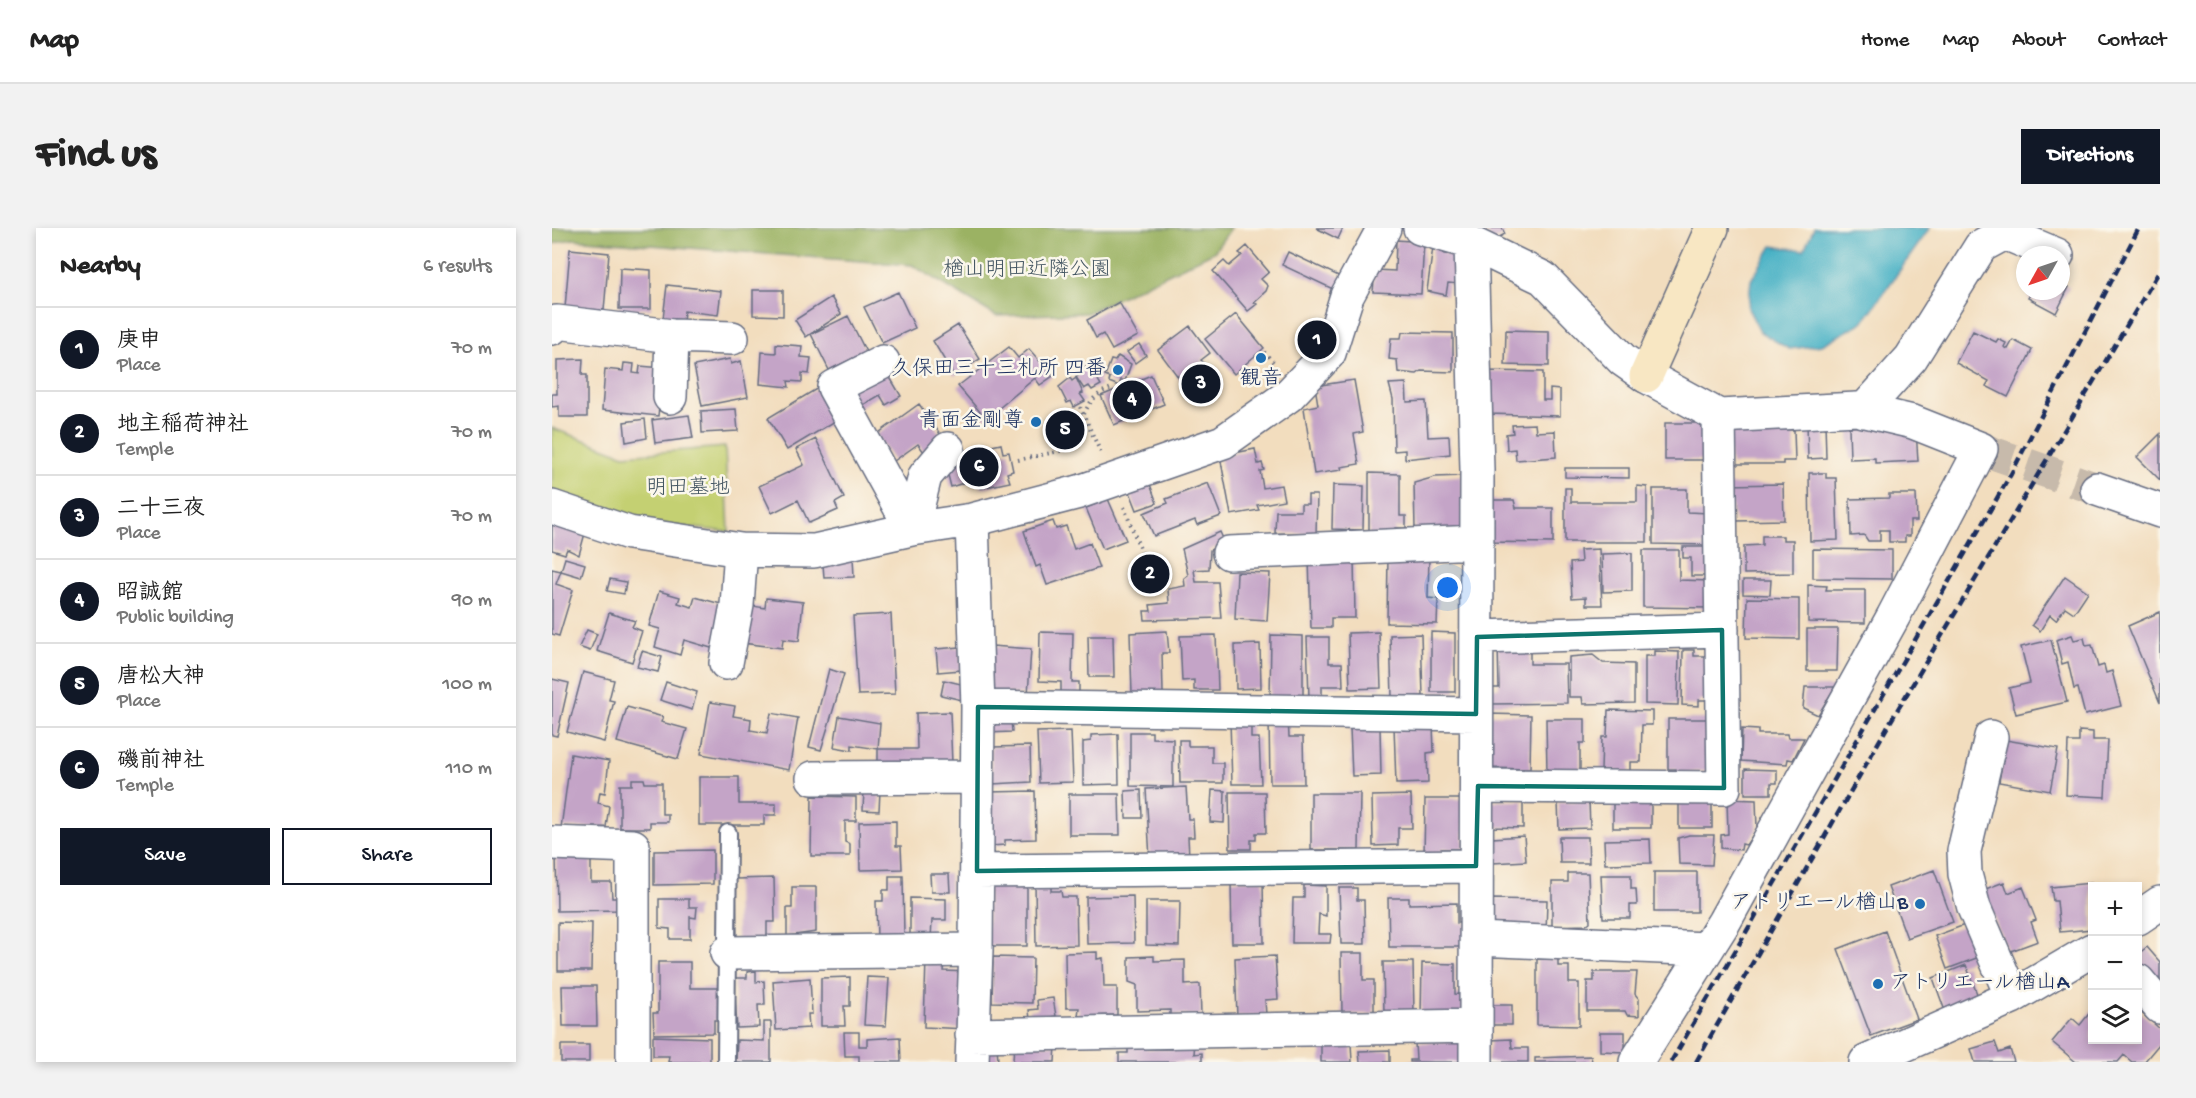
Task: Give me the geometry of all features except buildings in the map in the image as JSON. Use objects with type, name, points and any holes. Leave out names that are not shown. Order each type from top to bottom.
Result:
[{"type":"street","points":[[552,507],[629,532],[741,550],[814,551],[912,529],[972,520],[1079,492],[1223,442],[1288,396],[1329,353],[1347,296],[1384,228]]},
{"type":"street","points":[[1420,228],[1471,243],[1544,278],[1594,332],[1646,376],[1719,416],[1863,411],[1913,422],[1981,449],[1893,617],[1707,949],[1636,1062]]},
{"type":"street","points":[[1863,411],[1911,358],[1981,246],[2006,233],[2036,246]]},
{"type":"street","points":[[1646,376],[1707,239]]},
{"type":"street","points":[[1471,243],[1477,542],[1476,1062]]},
{"type":"street","points":[[552,328],[557,322],[672,336],[732,338]]},
{"type":"street","points":[[670,397],[672,336]]},
{"type":"street","points":[[883,362],[834,387],[912,529]]},
{"type":"street","points":[[1478,786],[1724,788],[1719,416]]},
{"type":"street","points":[[912,529],[925,476],[948,449]]},
{"type":"street","points":[[2097,489],[2160,511]]},
{"type":"street","points":[[972,520],[978,706],[976,950],[972,1049],[1476,1026]]},
{"type":"street","points":[[1229,553],[1477,542]]},
{"type":"street","points":[[726,663],[737,605],[741,550]]},
{"type":"street","points":[[1477,637],[1722,630]]},
{"type":"street","points":[[978,706],[1476,714]]},
{"type":"street","points":[[1991,737],[1964,851],[1974,908],[2012,997]]},
{"type":"street","points":[[813,778],[977,777]]},
{"type":"street","points":[[552,843],[633,846],[633,1062]]},
{"type":"street","points":[[977,870],[1476,866]]},
{"type":"street","points":[[2142,915],[2160,903]]},
{"type":"street","points":[[1478,939],[1707,949]]},
{"type":"street","points":[[727,953],[976,950]]},
{"type":"street","points":[[1866,1062],[2012,997],[2088,952]]},
{"type":"street","points":[[2142,986],[2160,1006]]},
{"type":"lane","points":[[726,1062],[728,833]]},
{"type":"path","points":[[1263,352],[1273,362]]},
{"type":"path","points":[[1084,415],[1091,399],[1100,392],[1114,387]]},
{"type":"path","points":[[1080,408],[1095,442]]},
{"type":"path","points":[[1018,460],[1069,449]]},
{"type":"path","points":[[1113,479],[1145,562]]},
{"type":"highlighted area","points":[[1722,630],[1724,788],[1478,786],[1476,866],[977,871],[978,707],[1476,714],[1477,637]]},
{"type":"green space","name":"楢山明田近隣公園","points":[[552,228],[1231,228],[1214,252],[1087,313],[996,316],[912,265],[572,239],[552,244]]},
{"type":"green space","name":"明田墓地","points":[[552,428],[624,455],[725,447],[729,532],[628,521],[552,491]]},
{"type":"water","points":[[1814,228],[1930,228],[1863,322],[1822,345],[1789,349],[1760,332],[1748,308],[1751,280],[1772,246],[1804,250]]},
{"type":"tunnel","points":[[1981,449],[2097,489]]},
{"type":"railway","points":[[1671,1062],[2011,474],[2139,228]]},
{"type":"railway","points":[[1696,1062],[1889,724],[2160,270]]},
{"type":"place","name":"庚申","points":[[1317,340]]},
{"type":"place","name":"観音","points":[[1261,358]]},
{"type":"place","name":"久保田三十三札所 四番","points":[[1118,370]]},
{"type":"place","name":"二十三夜","points":[[1201,384]]},
{"type":"place","name":"昭誠館","points":[[1132,400]]},
{"type":"place","name":"青面金剛尊","points":[[1036,422]]},
{"type":"place","name":"唐松大神","points":[[1065,430]]},
{"type":"place","name":"磯前神社","points":[[979,467]]},
{"type":"place","name":"地主稲荷神社","points":[[1150,574]]},
{"type":"place","name":"アトリエール楢山B","points":[[1920,904]]},
{"type":"place","name":"アトリエール楢山A","points":[[1878,984]]}]
